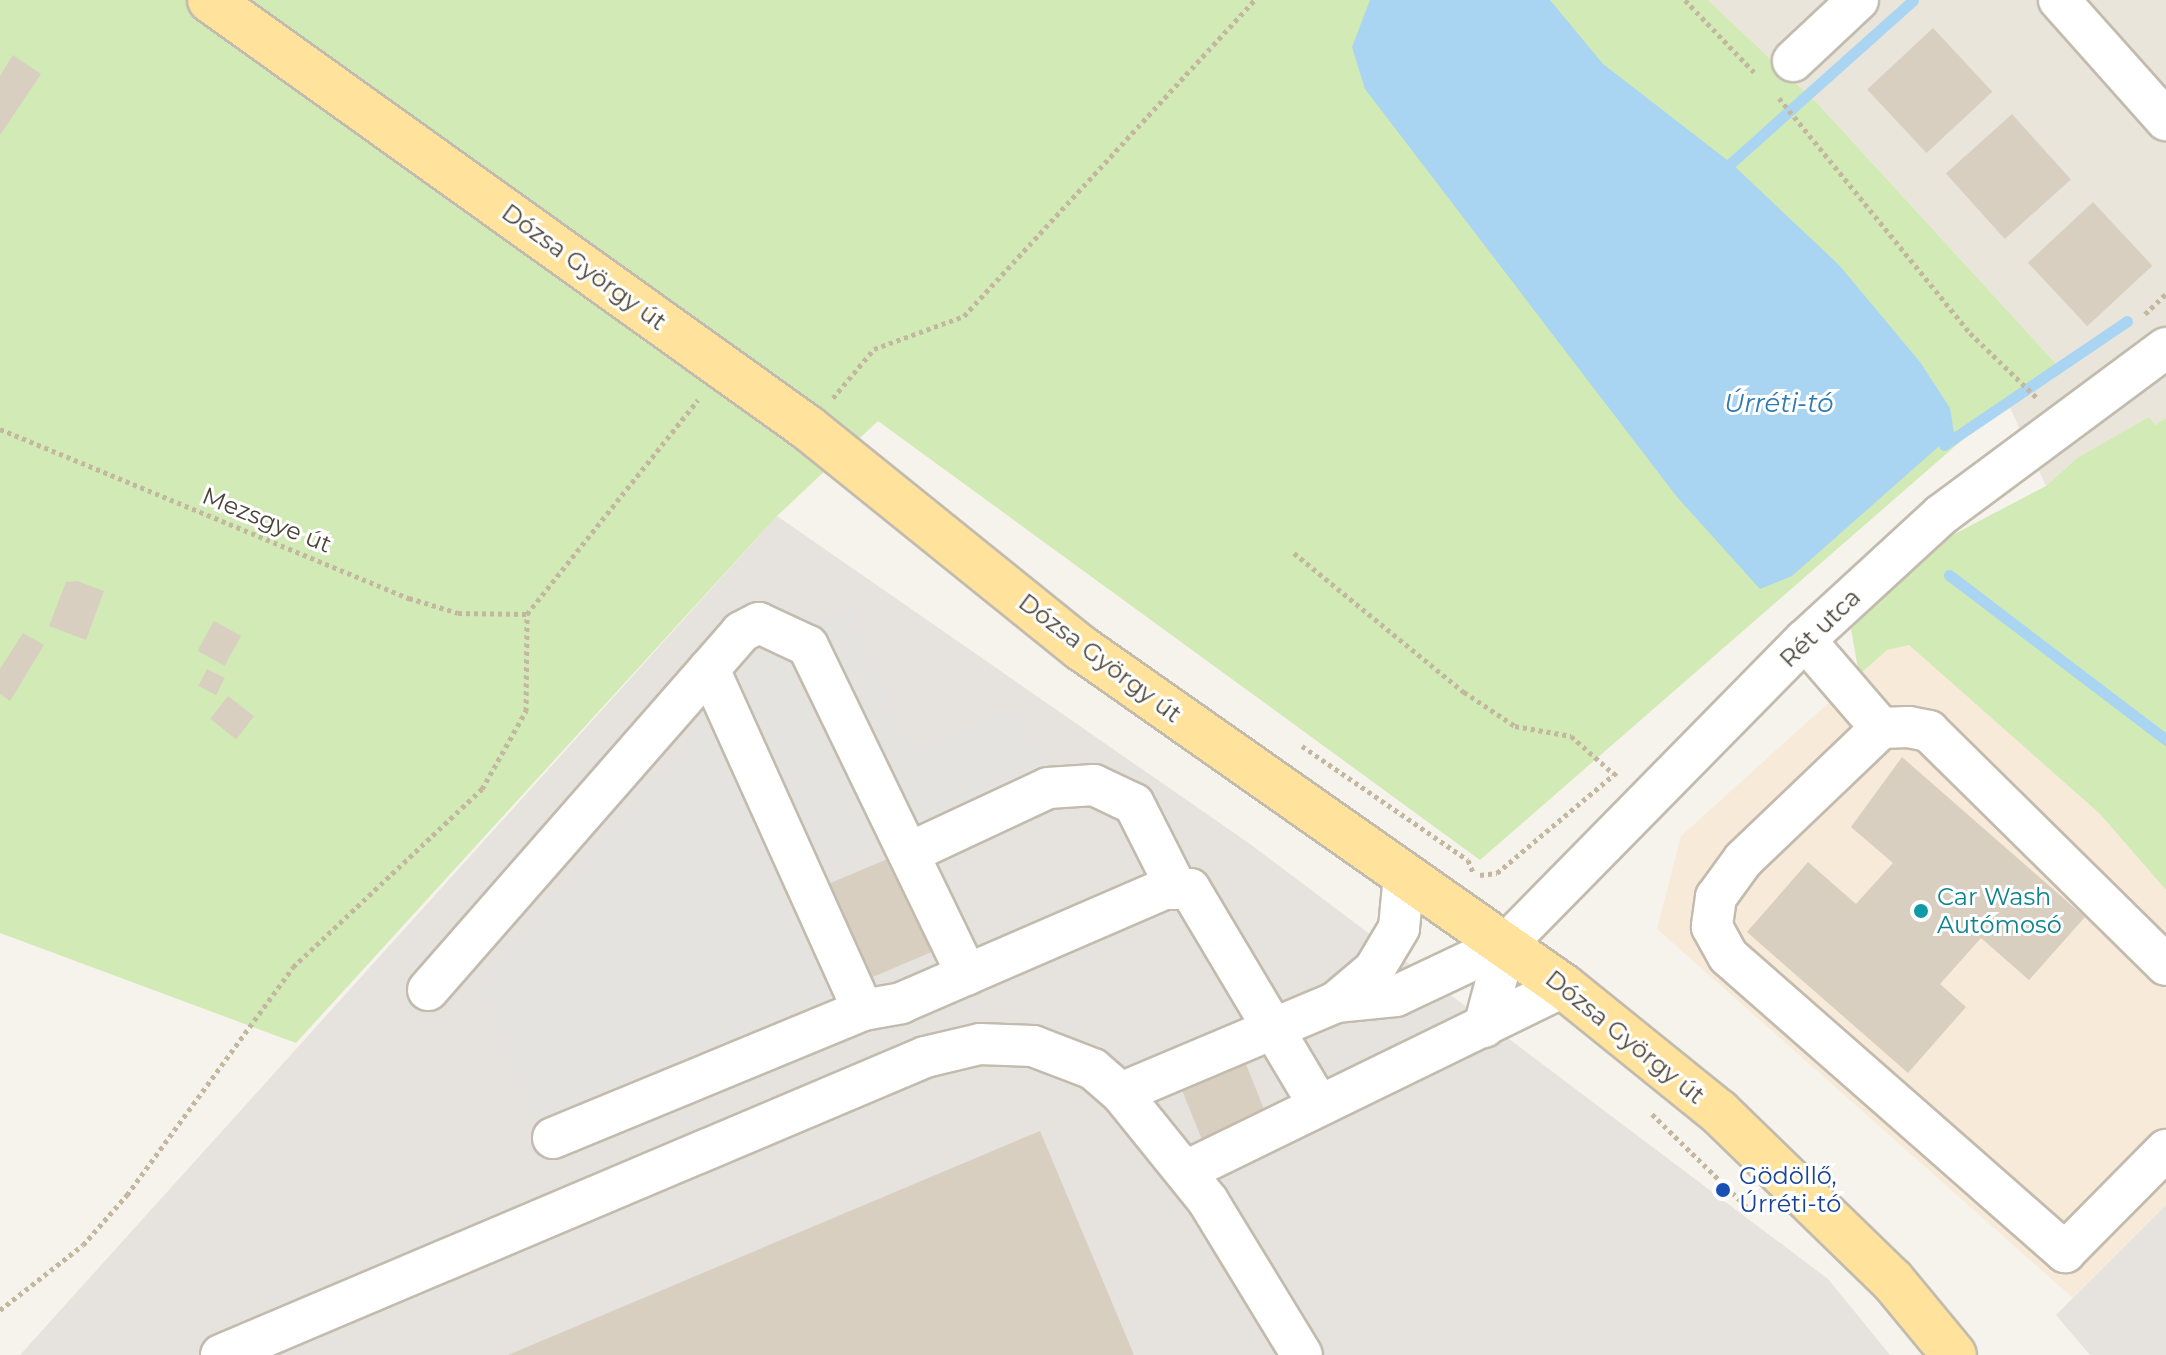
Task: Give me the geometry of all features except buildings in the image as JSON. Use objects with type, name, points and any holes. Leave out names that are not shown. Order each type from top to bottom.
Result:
[{"type":"main road","name":"Dózsa György út","points":[[210,0],[808,428],[1081,648],[1564,987],[1719,1112],[1892,1280],[1954,1355]]},
{"type":"street","points":[[1778,80],[1858,0]]},
{"type":"street","points":[[2059,0],[2166,120]]},
{"type":"street","name":"Rét utca","points":[[1506,944],[1805,640],[1941,515],[2166,348]]},
{"type":"street","points":[[428,990],[709,669],[759,623],[808,646],[911,852],[967,975]]},
{"type":"street","points":[[1805,640],[1881,728],[1929,731],[2166,965]]},
{"type":"street","points":[[709,669],[863,1010]]},
{"type":"street","points":[[1881,728],[1743,860],[1716,897],[1712,927],[1728,956],[2065,1252],[2166,1150]]},
{"type":"street","points":[[911,852],[1048,788],[1094,785],[1134,804],[1177,889]]},
{"type":"street","points":[[1336,1002],[1374,970],[1399,928],[1404,875]]},
{"type":"street","points":[[553,1138],[863,1010],[967,975],[1177,889],[1190,889],[1275,1024],[1319,1105]]},
{"type":"street","points":[[1121,1093],[1275,1024],[1336,1002],[1396,996],[1506,944]]},
{"type":"street","points":[[1484,1027],[1506,944]]},
{"type":"street","points":[[1186,1171],[1564,987]]},
{"type":"street","points":[[221,1355],[925,1057],[980,1044],[1033,1046],[1093,1069],[1121,1093],[1186,1171],[1286,1318],[1302,1355]]},
{"type":"path","points":[[808,428],[874,349],[964,316],[1255,0]]},
{"type":"path","points":[[1685,0],[1778,80],[1782,101],[1970,333],[2036,398]]},
{"type":"path","points":[[0,1310],[83,1245],[127,1195],[293,967],[482,789],[526,711],[527,614],[724,370]]},
{"type":"path","name":"Mezsgye út","points":[[0,429],[409,598],[458,613],[527,614]]},
{"type":"path","points":[[1294,553],[1464,692],[1515,726],[1571,736],[1614,774]]},
{"type":"shaded area","points":[[1708,0],[2166,0],[2166,418],[2155,425],[2148,418],[2077,458],[2046,486],[2007,401],[2059,367],[1818,104]]},
{"type":"shaded area","points":[[777,516],[1250,844],[1828,1279],[1890,1355],[20,1355]]},
{"type":"shaded area","points":[[852,606],[911,751],[1013,706],[1050,764],[914,823],[818,883],[859,983],[533,1119],[476,987],[764,652]]},
{"type":"shaded area","points":[[1909,645],[2100,814],[2166,890],[2166,1205],[2073,1298],[1657,929],[1681,836],[1887,650]]},
{"type":"shaded area","points":[[2166,1205],[2166,1355],[2090,1355],[2056,1315]]},
{"type":"green space","points":[[0,0],[1708,0],[1818,104],[2059,367],[2007,401],[1480,860],[878,421],[777,516],[296,1043],[0,933]]},
{"type":"green space","points":[[2149,417],[2155,425],[2166,418],[2166,890],[2100,814],[1909,645],[1887,650],[1859,675],[1851,629],[1941,541],[2046,486],[2077,458]]},
{"type":"water","name":"Úrréti-tó","points":[[1370,0],[1550,0],[1603,64],[1731,163],[1839,265],[1920,362],[1950,408],[1954,433],[1792,576],[1760,589],[1677,497],[1365,89],[1352,47]]},
{"type":"waterway","points":[[1731,163],[1913,0]]},
{"type":"waterway","points":[[1944,445],[2127,321]]},
{"type":"waterway","points":[[1949,575],[2166,740]]},
{"type":"place","name":"Car Wash Autómosó","points":[[1921,911]]},
{"type":"place","name":"Gödöllő, Úrréti-tó","points":[[1723,1190]]}]
